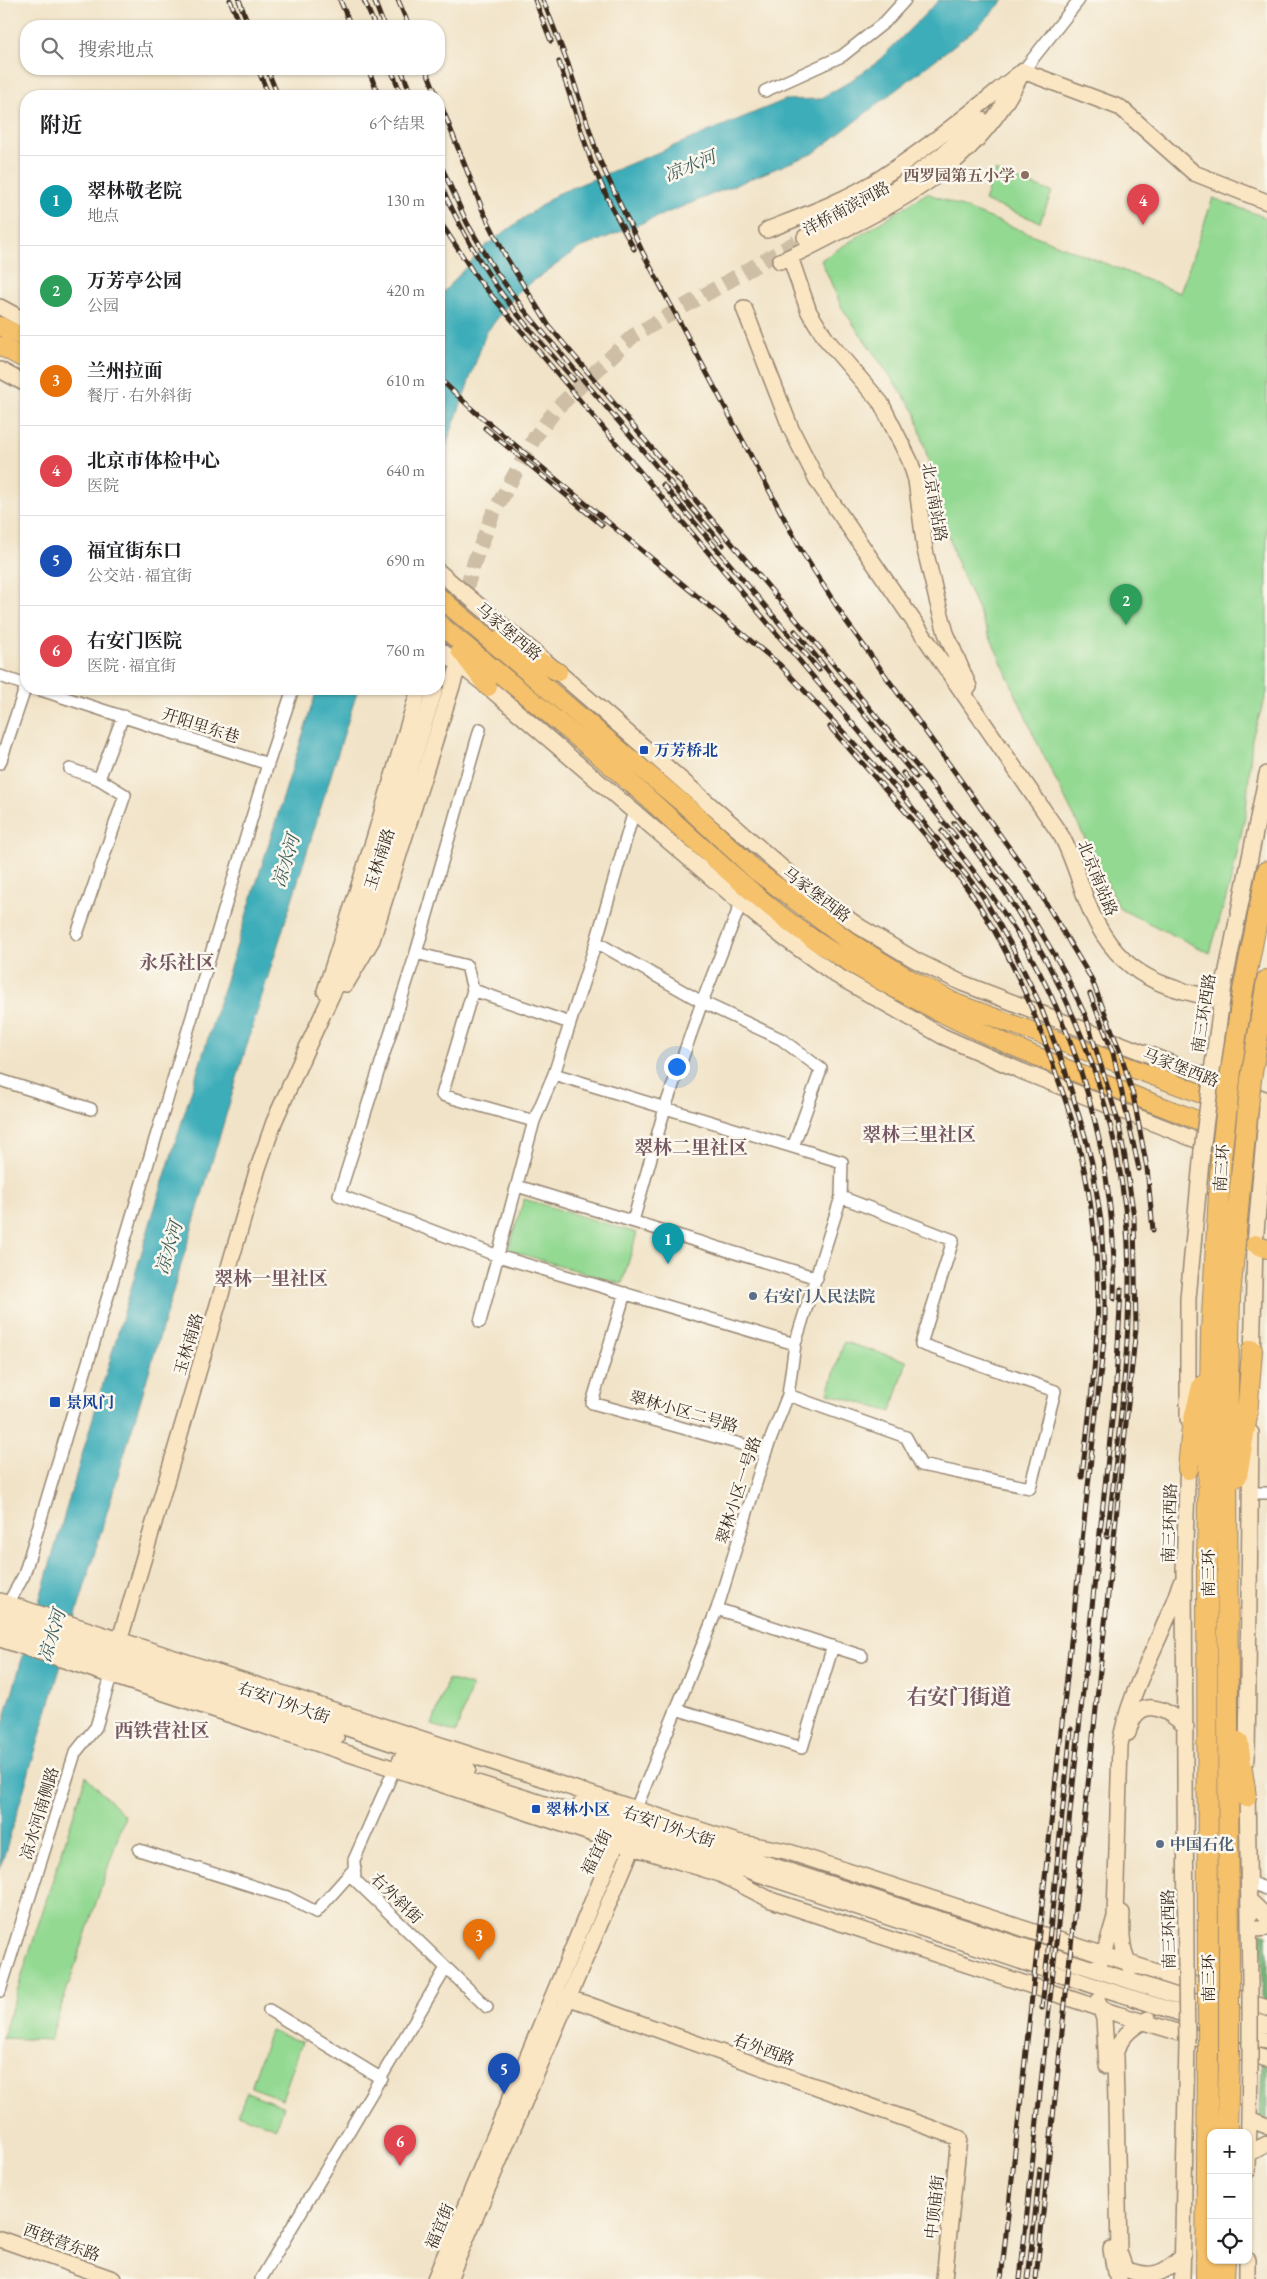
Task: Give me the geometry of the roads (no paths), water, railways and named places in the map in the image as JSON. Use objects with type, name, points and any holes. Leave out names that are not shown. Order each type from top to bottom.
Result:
[{"type":"highway","name":"南三环","points":[[1206,2279],[1208,2051],[1207,1562],[1210,1332],[1221,1158],[1222,1067],[1242,990],[1267,871]]},
{"type":"highway","name":"南三环","points":[[1227,2129],[1229,2058],[1228,1559],[1230,1297],[1257,1169],[1251,1079],[1267,980]]},
{"type":"highway","points":[[1188,1469],[1192,1427],[1203,1385],[1210,1332]]},
{"type":"highway","points":[[1228,1559],[1233,1502],[1247,1416],[1252,1350]]},
{"type":"highway","points":[[1228,1671],[1246,1797]]},
{"type":"highway","points":[[1224,2279],[1225,2264]]},
{"type":"main road","points":[[0,326],[20,336]]},
{"type":"main road","points":[[0,346],[20,357]]},
{"type":"main road","name":"马家堡西路","points":[[445,602],[686,806],[755,870],[851,944],[908,978],[958,1004],[1267,1118]]},
{"type":"main road","points":[[463,618],[558,672]]},
{"type":"main road","points":[[445,629],[629,782],[786,919],[826,948],[915,1001],[1010,1047],[1267,1147]]},
{"type":"main road","points":[[445,632],[488,687]]},
{"type":"street","points":[[765,91],[842,56],[885,22],[905,0]]},
{"type":"street","name":"洋桥南滨河路","points":[[805,237],[895,189],[943,154],[979,124],[1080,0]]},
{"type":"street","points":[[1023,71],[1121,108],[1194,173],[1267,202]]},
{"type":"street","name":"洋桥南滨河路","points":[[767,230],[819,210],[878,179],[924,148],[1023,71]]},
{"type":"street","name":"洋桥南滨河路","points":[[785,259],[882,210],[933,179],[966,152],[1010,97],[1023,71]]},
{"type":"street","name":"北京南站路","points":[[785,259],[809,312],[826,339],[881,403],[910,461],[916,480],[926,550],[946,633],[982,718]]},
{"type":"street","points":[[0,307],[20,318]]},
{"type":"street","name":"北京南站路","points":[[744,308],[791,429],[818,482],[1062,837],[1073,859],[1096,922],[1108,943],[1132,967],[1161,985],[1187,994],[1222,999]]},
{"type":"street","points":[[0,370],[20,381]]},
{"type":"street","name":"马家堡西路","points":[[445,577],[558,672],[804,887],[860,927],[915,960],[1012,1003],[1267,1100]]},
{"type":"street","points":[[445,653],[488,687],[741,903],[784,938],[834,974],[942,1036],[1257,1169]]},
{"type":"street","name":"玉林南路","points":[[305,1052],[372,940],[459,664]]},
{"type":"street","points":[[0,676],[20,683]]},
{"type":"street","points":[[0,763],[23,695]]},
{"type":"street","name":"开阳里东巷","points":[[57,695],[268,764]]},
{"type":"street","points":[[6,1620],[24,1575],[268,764],[292,695]]},
{"type":"street","name":"玉林南路","points":[[305,1052],[374,839],[417,695]]},
{"type":"street","name":"玉林南路","points":[[115,1657],[258,1168],[274,1122],[356,943],[433,695]]},
{"type":"street","points":[[99,779],[123,716]]},
{"type":"street","points":[[480,729],[416,953],[339,1195],[498,1256],[796,1344]]},
{"type":"street","points":[[70,769],[99,779],[125,795],[77,934]]},
{"type":"street","name":"南三环西路","points":[[1182,2279],[1187,2040],[1184,1888],[1186,1727],[1184,1571],[1188,1469],[1188,1298],[1202,1151],[1222,1067],[1222,999],[1267,774]]},
{"type":"street","points":[[480,1322],[534,1121],[554,1074],[596,942],[634,811]]},
{"type":"street","points":[[633,1221],[665,1108],[702,1002],[741,903]]},
{"type":"street","points":[[554,1074],[793,1147],[821,1068],[781,1039],[702,1002],[596,942]]},
{"type":"street","points":[[416,953],[467,966],[473,990],[442,1095],[534,1121]]},
{"type":"street","points":[[473,990],[570,1023]]},
{"type":"street","points":[[0,1080],[91,1109]]},
{"type":"street","points":[[1249,2129],[1250,1984],[1246,1797],[1252,1350],[1261,1246],[1257,1169],[1267,1108]]},
{"type":"street","name":"翠林小区一号路","points":[[633,1828],[676,1708],[717,1609],[766,1451],[788,1395],[796,1344],[841,1198],[842,1162],[793,1147]]},
{"type":"street","points":[[517,1186],[817,1278]]},
{"type":"street","points":[[788,1395],[906,1437],[920,1465],[1030,1488],[1055,1391],[921,1344],[953,1240],[841,1198]]},
{"type":"street","name":"翠林小区二号路","points":[[625,1293],[592,1403],[766,1451]]},
{"type":"street","points":[[1251,1493],[1267,1492]]},
{"type":"street","points":[[1096,1969],[1104,1955],[1115,1917],[1120,1745],[1124,1719],[1133,1692],[1172,1611],[1184,1571]]},
{"type":"street","points":[[717,1609],[862,1656]]},
{"type":"street","points":[[6,1620],[93,1651],[409,1734],[633,1828],[771,1900],[1142,2021],[1187,2040],[1267,2059]]},
{"type":"street","points":[[6,1620],[93,1651]]},
{"type":"street","points":[[676,1708],[802,1748],[833,1646]]},
{"type":"street","name":"右安门外大街","points":[[93,1651],[115,1657],[399,1758],[633,1828],[1092,1985],[1267,2041]]},
{"type":"street","points":[[115,1657],[399,1758],[486,1798],[617,1842],[633,1828],[737,1842],[786,1851],[1267,2008]]},
{"type":"street","name":"凉水河南侧路","points":[[0,1991],[75,1753],[96,1727],[115,1657]]},
{"type":"street","points":[[1142,1984],[1127,1963],[1121,1934],[1124,1749],[1128,1730],[1135,1716],[1142,1711],[1158,1708],[1168,1711],[1186,1727]]},
{"type":"street","name":"右外斜街","points":[[409,1734],[354,1860],[355,1880],[487,2007]]},
{"type":"street","name":"右安门外大街","points":[[399,1758],[1096,1969],[1267,2025]]},
{"type":"street","points":[[453,1775],[486,1798]]},
{"type":"street","name":"福宜街","points":[[435,2279],[562,1995],[633,1828]]},
{"type":"street","name":"福宜街","points":[[449,2279],[562,1995],[617,1842]]},
{"type":"street","points":[[139,1850],[287,1897],[316,1912],[355,1868]]},
{"type":"street","points":[[1249,1882],[1267,1889]]},
{"type":"street","points":[[1249,1900],[1267,1917]]},
{"type":"street","points":[[1249,1933],[1263,1927],[1267,1928]]},
{"type":"street","points":[[261,2279],[446,1968]]},
{"type":"street","points":[[1092,1985],[1104,2019],[1106,2038],[1110,2241],[1115,2273],[1119,2279]]},
{"type":"street","name":"右外西路","points":[[562,1995],[960,2138]]},
{"type":"street","points":[[1168,2008],[1142,2021],[1127,2033],[1117,2046],[1115,2055],[1119,2252],[1125,2269],[1144,2278],[1155,2277],[1170,2268],[1183,2256]]},
{"type":"street","points":[[269,2010],[382,2078]]},
{"type":"street","points":[[1249,2119],[1267,2126]]},
{"type":"street","name":"中顶庙街","points":[[944,2279],[960,2138]]},
{"type":"street","points":[[1252,2152],[1267,2144]]},
{"type":"street","name":"西铁营东路","points":[[0,2239],[113,2279]]},
{"type":"street","points":[[1247,2279],[1248,2264]]},
{"type":"water","name":"凉水河","points":[[939,0],[1004,0],[979,26],[814,153],[578,249],[518,292],[486,333],[445,449],[445,290],[485,246],[557,194],[785,100],[820,99],[876,63]]},
{"type":"water","name":"凉水河","points":[[315,695],[356,695],[255,1018],[0,1869],[0,1734],[152,1217]]},
{"type":"tunnel","points":[[445,658],[475,560],[492,516],[535,437],[557,408],[633,336],[805,237]]},
{"type":"railway","points":[[230,0],[238,20]]},
{"type":"railway","points":[[239,0],[247,20]]},
{"type":"railway","points":[[340,0],[348,20]]},
{"type":"railway","points":[[364,0],[372,20]]},
{"type":"railway","points":[[374,0],[382,20]]},
{"type":"railway","points":[[398,0],[406,20]]},
{"type":"railway","points":[[535,0],[551,41]]},
{"type":"railway","points":[[543,0],[568,64],[599,159],[643,253],[801,550],[846,621],[1031,878],[1091,978],[1120,1051],[1133,1095],[1147,1168],[1153,1230]]},
{"type":"railway","points":[[559,62],[591,161],[611,206],[634,249]]},
{"type":"railway","points":[[260,75],[267,90]]},
{"type":"railway","points":[[269,75],[276,90]]},
{"type":"railway","points":[[370,75],[377,90]]},
{"type":"railway","points":[[393,75],[400,90]]},
{"type":"railway","points":[[403,75],[410,90]]},
{"type":"railway","points":[[428,75],[435,90]]},
{"type":"railway","points":[[445,115],[483,211],[506,257],[549,326],[830,660],[983,847],[1015,889],[1064,971],[1086,1017],[1118,1121],[1134,1217],[1136,1328],[1036,2279]]},
{"type":"railway","points":[[445,174],[467,223],[494,269],[525,311],[723,545]]},
{"type":"railway","points":[[445,194],[467,239],[507,301],[574,380]]},
{"type":"railway","points":[[445,229],[477,278],[906,787]]},
{"type":"railway","points":[[445,384],[474,411],[780,665],[899,791],[982,895],[1010,943],[1038,1000],[1065,1070],[1085,1136],[1092,1163],[1101,1221],[1105,1331],[1001,2279]]},
{"type":"railway","points":[[485,428],[602,525]]},
{"type":"railway","points":[[663,485],[819,670]]},
{"type":"railway","points":[[795,631],[916,777]]},
{"type":"railway","points":[[830,727],[939,851],[972,895],[996,933],[1025,993],[1068,1107],[1083,1162],[1091,1209],[1098,1305],[1093,1384],[1082,1477]]},
{"type":"railway","points":[[903,773],[956,837]]},
{"type":"railway","points":[[954,823],[992,873],[1026,925],[1056,979],[1081,1034],[1101,1092],[1116,1152],[1126,1213],[1129,1276],[1122,1407],[1107,1537]]},
{"type":"railway","points":[[942,831],[989,891],[1030,955],[1068,1036],[1083,1078],[1095,1121],[1104,1165],[1114,1255],[1114,1299]]},
{"type":"railway","points":[[1090,994],[1113,1053],[1139,1169]]},
{"type":"railway","points":[[1020,2279],[1116,1383],[1121,1289]]},
{"type":"railway","points":[[1042,2008],[1071,1729]]},
{"type":"railway","points":[[1028,2279],[1040,2169]]},
{"type":"place","name":"西罗园第五小学","points":[[1025,175]]},
{"type":"place","name":"北京市体检中心","points":[[1143,225]]},
{"type":"place","name":"万芳亭公园","points":[[1126,625]]},
{"type":"place","name":"万芳桥北","points":[[644,750]]},
{"type":"place","name":"翠林敬老院","points":[[668,1264]]},
{"type":"place","name":"右安门人民法院","points":[[753,1296]]},
{"type":"place","name":"景风门","points":[[55,1402]]},
{"type":"place","name":"翠林小区","points":[[536,1809]]},
{"type":"place","name":"中国石化","points":[[1160,1844]]},
{"type":"place","name":"兰州拉面","points":[[479,1960]]},
{"type":"place","name":"福宜街东口","points":[[504,2094]]},
{"type":"place","name":"右安门医院","points":[[400,2166]]},
{"type":"district","name":"永乐社区","points":[[177,962]]},
{"type":"district","name":"翠林三里社区","points":[[919,1134]]},
{"type":"district","name":"翠林二里社区","points":[[691,1147]]},
{"type":"district","name":"翠林一里社区","points":[[271,1278]]},
{"type":"district","name":"右安门街道","points":[[959,1697]]},
{"type":"district","name":"西铁营社区","points":[[162,1730]]}]
